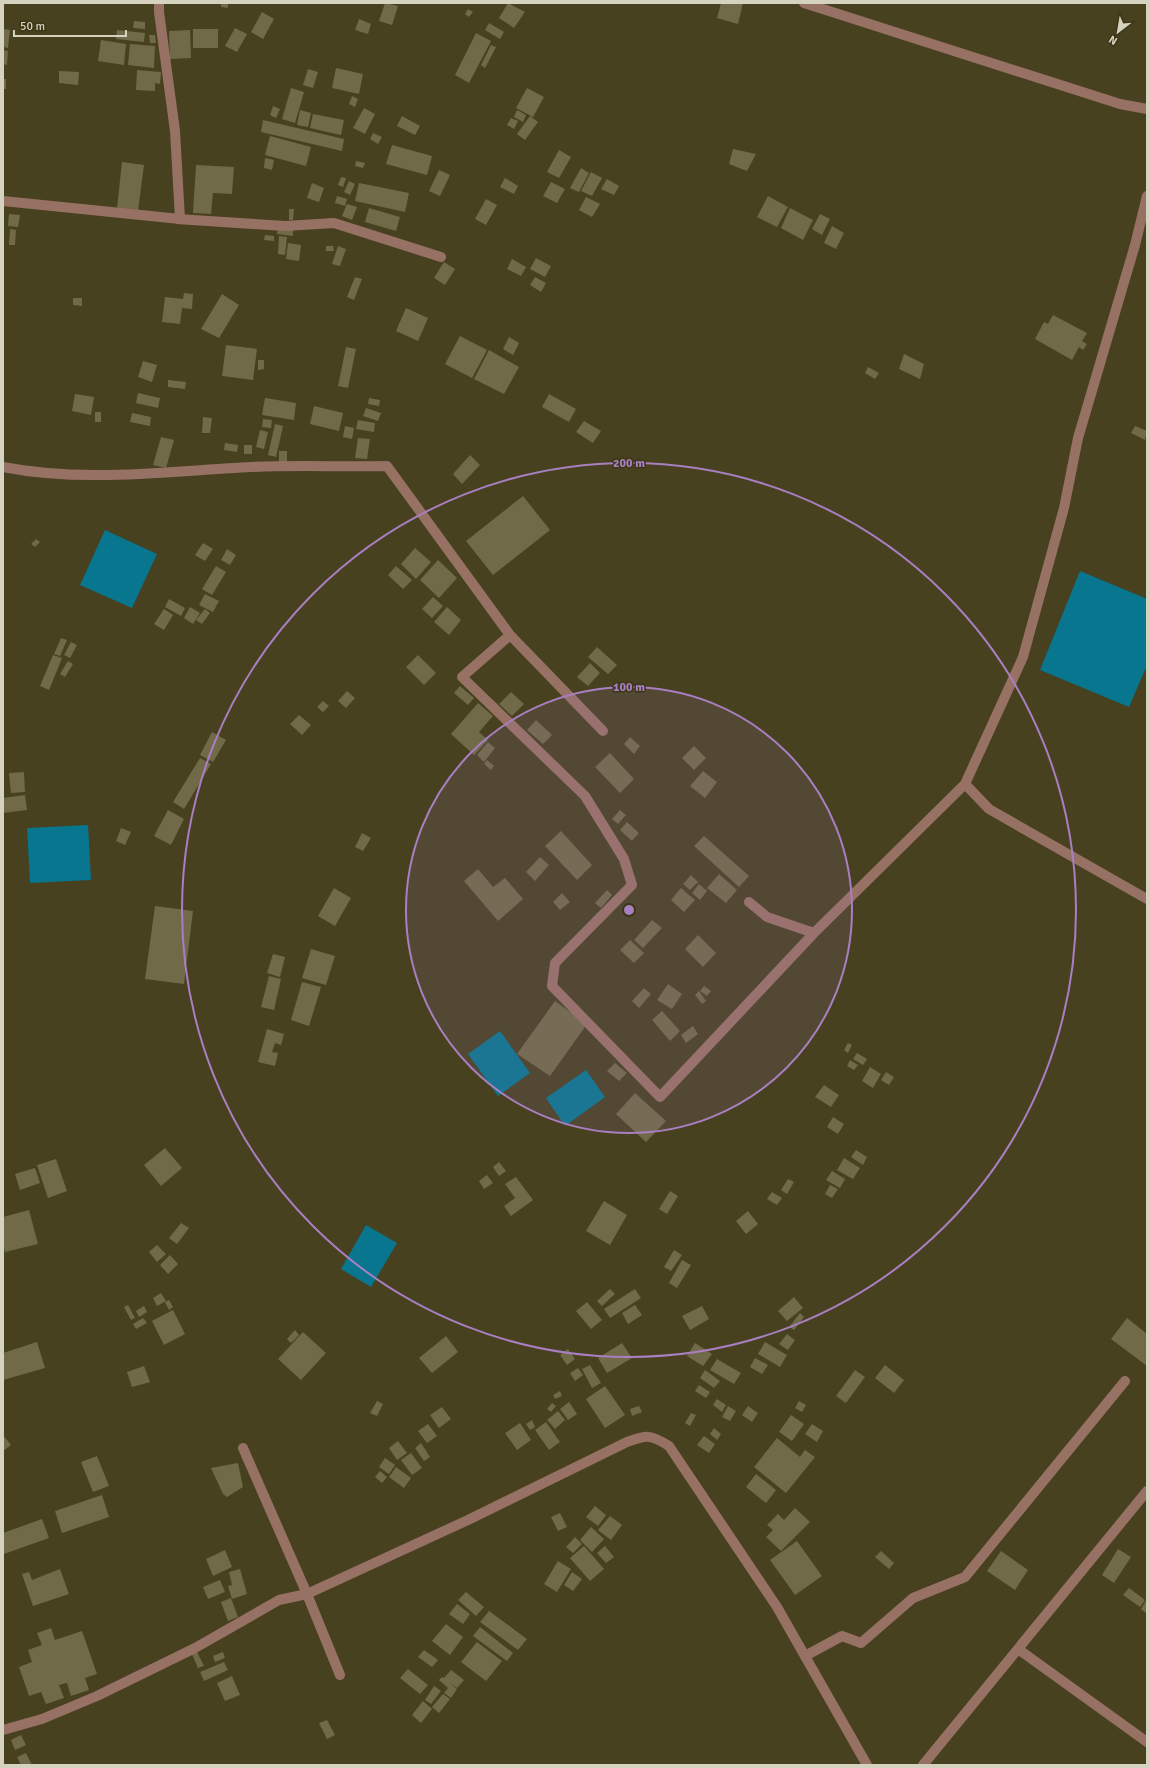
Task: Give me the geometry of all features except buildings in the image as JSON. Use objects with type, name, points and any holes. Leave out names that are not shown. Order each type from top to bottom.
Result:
[{"type":"street","points":[[159,3],[175,131],[180,219],[177,219]]},
{"type":"street","points":[[804,3],[1120,104],[1147,109]]},
{"type":"street","points":[[510,635],[462,676],[585,796],[624,859],[632,885],[555,964],[552,986],[660,1097],[814,933],[965,784],[1023,657],[1064,508],[1078,438],[1135,245],[1147,196]]},
{"type":"street","points":[[3,201],[177,219],[284,226],[334,223],[441,258]]},
{"type":"street","points":[[3,467],[29,472],[128,475],[252,467],[387,466],[510,635],[603,731]]},
{"type":"street","points":[[965,784],[989,809],[1147,899]]},
{"type":"street","points":[[749,902],[767,917],[814,933]]},
{"type":"street","points":[[805,1656],[842,1636],[861,1643],[912,1598],[965,1577],[1125,1382]]},
{"type":"street","points":[[3,1730],[42,1719],[96,1696],[195,1648],[279,1600],[306,1594],[468,1520],[627,1442],[642,1437],[655,1437],[668,1446],[777,1607],[867,1765]]},
{"type":"street","points":[[243,1448],[340,1675]]},
{"type":"street","points":[[923,1765],[1147,1491]]},
{"type":"street","points":[[1018,1649],[1147,1742]]},
{"type":"water","points":[[105,530],[157,554],[132,608],[80,585]]},
{"type":"water","points":[[1080,571],[1147,599],[1147,665],[1129,707],[1040,670]]},
{"type":"water","points":[[88,825],[91,880],[30,883],[27,828]]},
{"type":"water","points":[[500,1031],[530,1073],[498,1096],[468,1054]]},
{"type":"water","points":[[586,1070],[605,1097],[565,1126],[546,1098]]},
{"type":"water","points":[[366,1225],[397,1243],[371,1287],[341,1269]]}]
